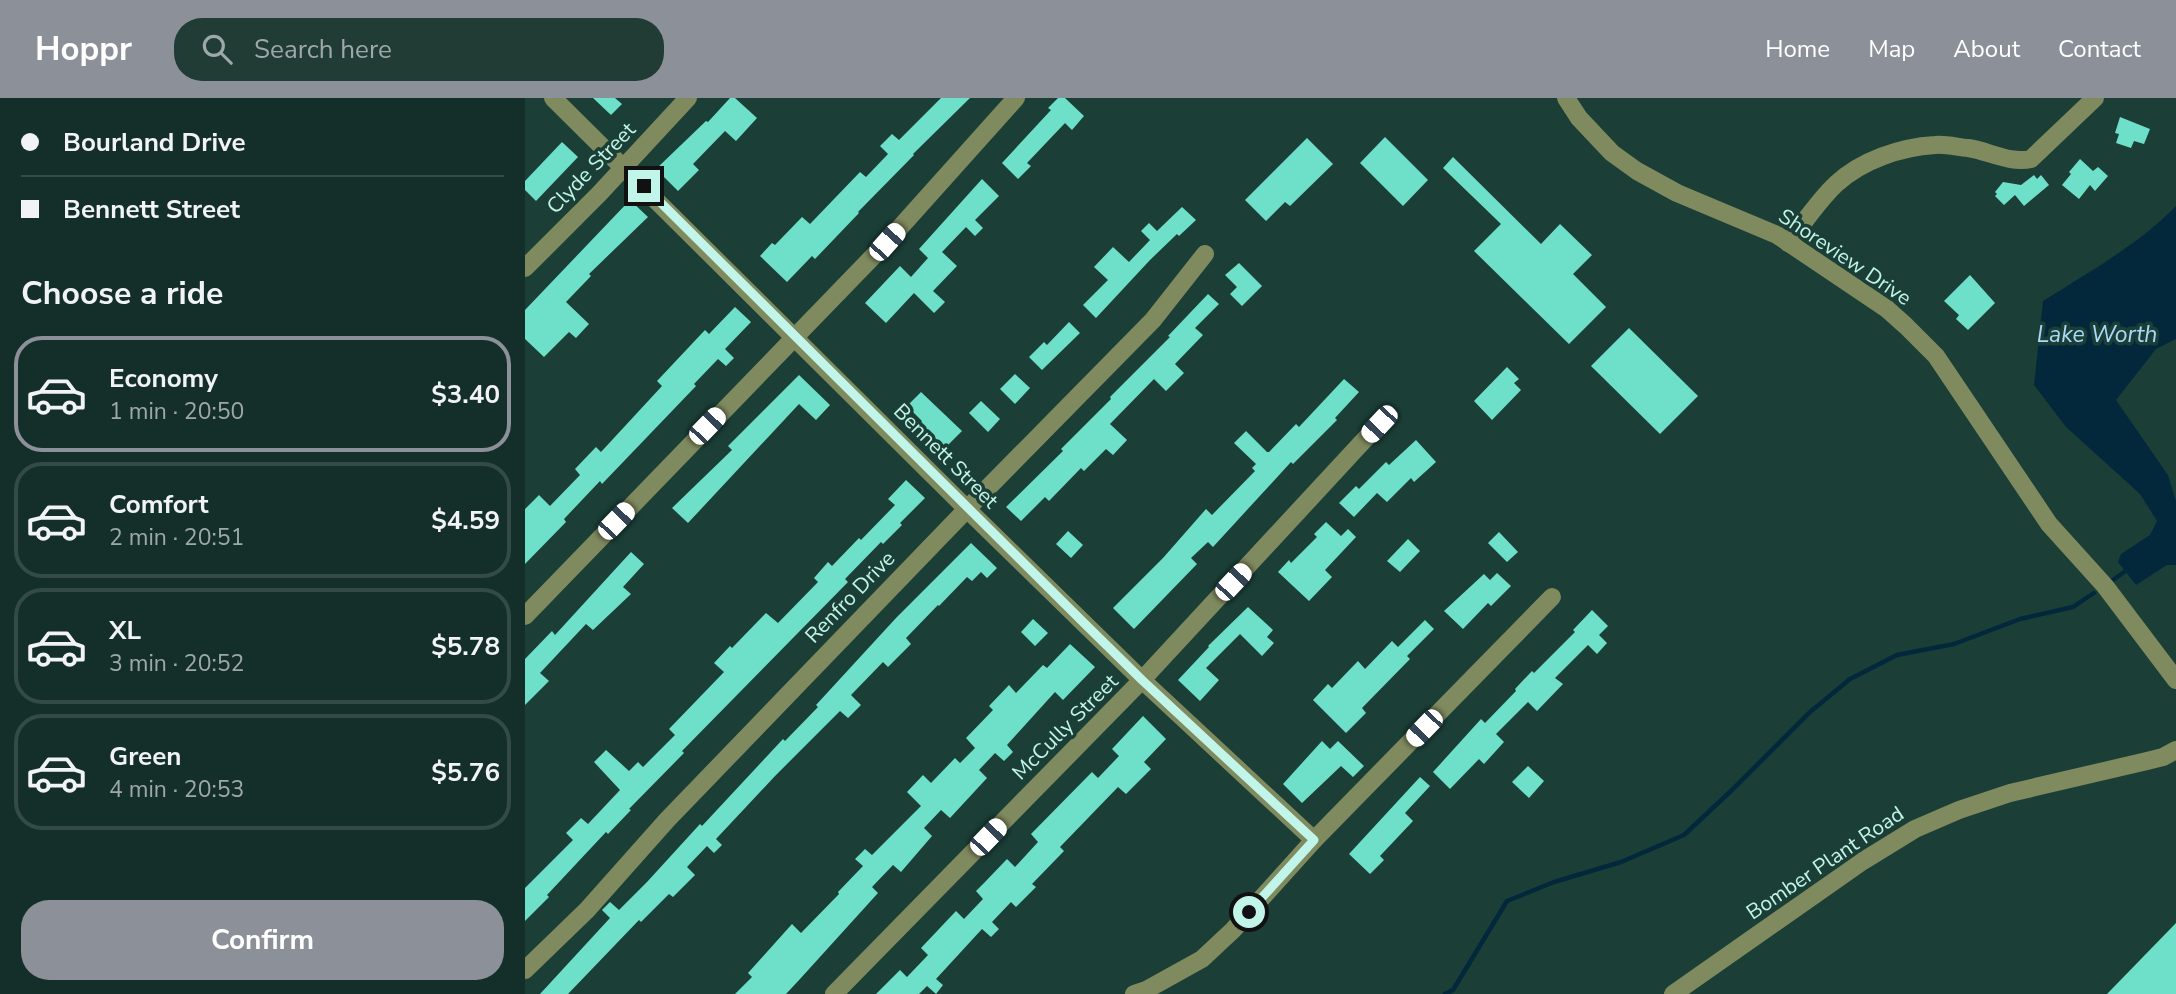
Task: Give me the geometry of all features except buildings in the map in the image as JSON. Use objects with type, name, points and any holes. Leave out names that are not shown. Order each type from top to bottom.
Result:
[{"type":"street","name":"Bennett Street","points":[[553,98],[1142,680],[1314,840]]},
{"type":"street","name":"Clyde Street","points":[[525,268],[625,167],[688,98]]},
{"type":"street","points":[[525,616],[887,242],[1016,98]]},
{"type":"street","name":"Shoreview Drive","points":[[1566,98],[1579,118],[1612,153],[1637,171],[1677,193],[1777,235],[1887,309],[1936,356],[2049,524],[2065,538],[2105,586],[2176,680]]},
{"type":"street","points":[[1788,243],[1835,184],[1873,160],[1909,149],[1938,145],[1975,149],[2021,161],[2031,159],[2095,98]]},
{"type":"street","name":"Renfro Drive","points":[[525,970],[587,910],[667,820],[1153,320],[1205,254]]},
{"type":"street","name":"McCully Street","points":[[834,994],[1142,680],[1379,424]]},
{"type":"street","points":[[1134,994],[1202,959],[1233,930],[1314,840],[1552,597]]},
{"type":"street","name":"Bomber Plant Road","points":[[1673,994],[1863,861],[1915,829],[1959,810],[2010,793],[2155,759],[2176,750]]},
{"type":"water","name":"Lake Worth","points":[[2176,206],[2176,339],[2156,349],[2116,400],[2168,475],[2176,501],[2176,565],[2167,565],[2136,585],[2118,562],[2121,554],[2150,535],[2157,521],[2140,494],[2066,427],[2034,385],[2043,301],[2129,246]]},
{"type":"waterway","points":[[2110,582],[2127,570]]},
{"type":"waterway","points":[[1445,994],[1453,990],[1507,901],[1554,882],[1621,862],[1684,835],[1810,712],[1850,679],[1897,655],[1954,644],[2020,619],[2073,607],[2094,593]]},
{"type":"route","points":[[644,186],[1142,680],[1314,840],[1249,912]]}]
